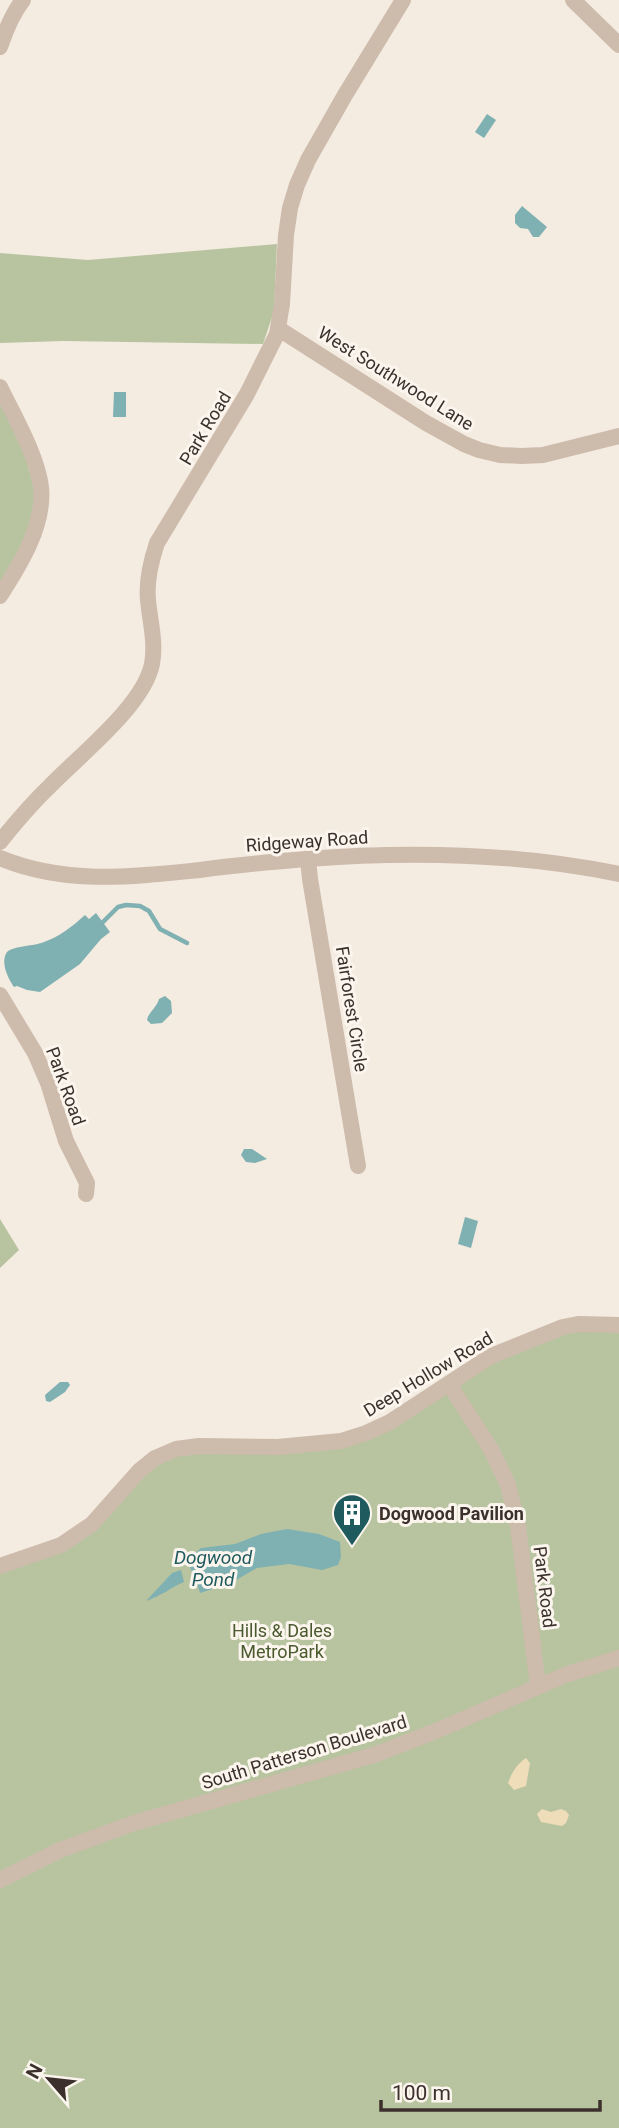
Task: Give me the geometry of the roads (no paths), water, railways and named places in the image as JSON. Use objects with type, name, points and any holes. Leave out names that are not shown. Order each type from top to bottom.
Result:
[{"type":"street","points":[[0,47],[10,21],[23,0]]},
{"type":"street","name":"Park Road","points":[[0,842],[48,788],[139,696],[147,681],[154,647],[147,599],[148,580],[150,562],[157,542],[247,394],[279,329],[286,235],[297,185],[344,97],[403,0]]},
{"type":"street","points":[[573,0],[619,45]]},
{"type":"street","name":"West Southwood Lane","points":[[279,329],[426,424],[479,450],[500,455],[543,455],[619,436]]},
{"type":"street","points":[[0,387],[34,460],[41,485],[41,499],[32,538],[0,596]]},
{"type":"street","name":"Ridgeway Road","points":[[0,858],[38,871],[71,877],[129,878],[309,859],[438,855],[499,858],[619,874]]},
{"type":"street","name":"Fairforest Circle","points":[[309,859],[310,879],[358,1166]]},
{"type":"street","name":"Park Road","points":[[0,995],[35,1053],[48,1083],[66,1141],[87,1183],[86,1194]]},
{"type":"street","name":"Deep Hollow Road","points":[[0,1566],[61,1545],[92,1524],[139,1471],[155,1458],[176,1449],[199,1446],[278,1447],[341,1441],[390,1422],[491,1356],[563,1327],[578,1324],[619,1325]]},
{"type":"street","name":"Park Road","points":[[449,1384],[492,1451],[508,1485],[518,1526],[538,1686]]},
{"type":"street","name":"South Patterson Boulevard","points":[[0,1880],[60,1850],[134,1823],[374,1755],[565,1675],[619,1658]]},
{"type":"water","points":[[487,114],[496,120],[484,138],[475,132]]},
{"type":"water","points":[[522,206],[547,227],[539,237],[533,237],[528,229],[520,228],[515,223],[515,215]]},
{"type":"water","points":[[114,392],[126,392],[126,417],[113,417]]},
{"type":"water","points":[[96,913],[110,932],[80,964],[40,992],[14,987],[5,965],[7,952],[50,940],[85,915],[89,919]]},
{"type":"water","points":[[165,996],[171,1001],[172,1013],[162,1023],[151,1024],[147,1020],[148,1017],[159,999]]},
{"type":"water","points":[[244,1149],[252,1149],[267,1159],[255,1163],[246,1162],[241,1155]]},
{"type":"water","points":[[465,1217],[478,1221],[471,1248],[458,1244]]},
{"type":"water","points":[[60,1382],[68,1382],[70,1385],[50,1402],[46,1401],[45,1395]]},
{"type":"water","name":"Dogwood Pond","points":[[287,1529],[319,1534],[340,1542],[341,1557],[338,1565],[322,1570],[289,1564],[257,1568],[231,1583],[200,1593],[187,1561],[201,1548],[235,1544],[261,1534]]},
{"type":"water","points":[[181,1570],[184,1582],[146,1601],[172,1573]]},
{"type":"waterway","points":[[103,922],[118,907],[140,906],[149,911],[160,929],[187,943]]},
{"type":"place","name":"Dogwood Pavilion","points":[[352,1547]]},
{"type":"park label","name":"Hills & Dales MetroPark","points":[[282,1640]]}]
